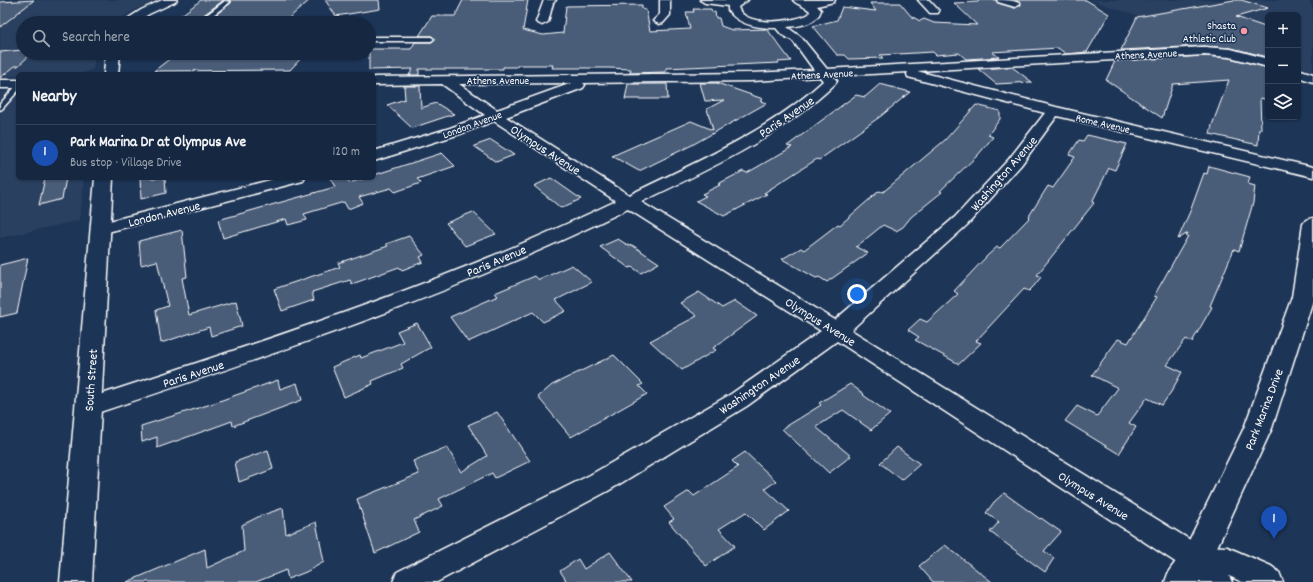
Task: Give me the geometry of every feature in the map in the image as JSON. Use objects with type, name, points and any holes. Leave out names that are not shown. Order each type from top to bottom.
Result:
[{"type":"street","points":[[138,16],[171,0]]},
{"type":"street","points":[[542,22],[548,1],[551,0]]},
{"type":"street","points":[[659,21],[665,15],[665,0]]},
{"type":"street","points":[[705,0],[739,2]]},
{"type":"street","points":[[803,2],[830,0]]},
{"type":"street","points":[[923,0],[934,11]]},
{"type":"street","points":[[1002,0],[1015,4]]},
{"type":"street","points":[[739,2],[733,10],[744,19],[760,23],[779,25],[805,21],[814,16],[816,10],[803,2]]},
{"type":"street","points":[[793,24],[799,34],[797,39]]},
{"type":"street","points":[[779,25],[786,33],[797,39],[824,74]]},
{"type":"street","name":"Athens Avenue","points":[[376,81],[737,78],[1204,51],[1231,53],[1265,62]]},
{"type":"street","points":[[111,72],[112,60]]},
{"type":"street","name":"Rome Avenue","points":[[894,70],[1054,111],[1313,172]]},
{"type":"street","name":"Paris Avenue","points":[[89,407],[302,336],[494,262],[630,202],[731,150],[781,121],[816,96],[830,81],[824,74]]},
{"type":"street","points":[[1301,74],[1313,78]]},
{"type":"street","name":"London Avenue","points":[[376,155],[448,133],[592,80]]},
{"type":"street","name":"Olympus Avenue","points":[[446,81],[495,116],[836,331],[1189,571]]},
{"type":"street","points":[[0,84],[16,85]]},
{"type":"street","name":"Washington Avenue","points":[[408,582],[605,479],[739,400],[836,331],[961,221],[1015,162],[1054,111]]},
{"type":"street","name":"South Street","points":[[76,582],[104,180]]},
{"type":"street","name":"London Avenue","points":[[100,229],[289,180]]},
{"type":"street","name":"Park Marina Drive","points":[[1189,571],[1258,428],[1303,297],[1313,224]]},
{"type":"street","points":[[1189,571],[1227,561],[1261,576],[1268,582]]},
{"type":"street","points":[[1189,571],[1217,582]]},
{"type":"lane","points":[[208,16],[227,2]]},
{"type":"lane","points":[[376,39],[431,39]]},
{"type":"lane","points":[[0,108],[16,88]]},
{"type":"shaded area","points":[[0,0],[157,0],[136,9],[124,16],[16,16],[16,60],[94,60],[93,69],[86,72],[16,72],[16,76],[0,77]]},
{"type":"shaded area","points":[[1090,0],[1309,0],[1313,8],[1313,71],[1301,69],[1301,12],[1265,12],[1265,57],[1245,51],[1211,35],[1154,21]]},
{"type":"shaded area","points":[[16,91],[16,180],[84,180],[80,220],[0,238],[0,92]]},
{"type":"building","points":[[34,0],[0,27],[0,2]]},
{"type":"building","points":[[201,0],[224,0],[202,16],[180,16]]},
{"type":"building","points":[[228,0],[310,0],[291,16],[214,16],[231,3],[231,1]]},
{"type":"building","points":[[325,0],[379,0],[380,9],[336,16]]},
{"type":"building","points":[[463,0],[528,0],[523,30],[543,35],[563,33],[566,6],[642,5],[642,9],[646,10],[650,31],[690,29],[686,12],[694,12],[693,9],[711,9],[712,12],[715,12],[716,18],[719,18],[721,26],[732,30],[767,29],[791,61],[778,62],[779,63],[666,68],[666,72],[630,73],[631,69],[552,68],[553,65],[518,65],[517,67],[503,67],[503,69],[419,69],[419,75],[409,75],[413,69],[369,70],[369,60],[376,60],[376,49],[411,49],[415,42],[432,42],[435,39],[432,36],[419,36],[432,16],[455,16]]},
{"type":"building","points":[[979,0],[996,0],[998,3],[1015,8],[1021,5],[1015,0],[1086,0],[1109,14],[1087,52],[1066,54],[1058,48],[992,52],[999,57],[966,59],[959,53],[936,55],[933,52],[880,55],[883,58],[849,59],[845,55],[837,55],[813,26],[837,20],[842,7],[876,11],[870,3],[900,3],[911,16],[920,21],[924,19],[934,23],[977,25],[954,3],[978,2]]},
{"type":"building","points":[[1234,0],[1241,0],[1268,8],[1236,17],[1265,27],[1265,56],[1231,48],[1204,46],[1121,50],[1137,17]]},
{"type":"building","points":[[16,51],[16,60],[24,60],[0,78],[0,52]]},
{"type":"building","points":[[1204,56],[1230,58],[1265,67],[1265,99],[1260,98],[1261,129],[1259,129],[1258,145],[1210,134],[1229,80],[1173,84],[1162,118],[1106,80],[1115,61]]},
{"type":"building","points":[[168,60],[299,60],[290,70],[154,71]]},
{"type":"building","points":[[1012,67],[1032,82],[996,84],[978,69]]},
{"type":"building","points":[[700,83],[717,83],[763,99],[760,101],[767,103],[692,145],[639,171],[612,156],[691,121],[713,130],[707,109],[724,100],[705,101]]},
{"type":"building","points":[[628,84],[667,84],[668,99],[625,99]]},
{"type":"building","points":[[880,84],[910,92],[881,116],[819,160],[817,159],[764,193],[767,194],[724,216],[696,201],[706,196],[702,194],[720,185],[718,184],[743,171],[747,173],[792,147],[787,146],[856,95],[865,97]]},
{"type":"building","points":[[404,86],[420,86],[421,108],[436,103],[454,114],[412,128],[387,105],[405,99]]},
{"type":"building","points":[[976,105],[1000,111],[1000,119],[988,135],[993,137],[978,155],[940,191],[942,192],[911,217],[903,227],[896,231],[883,225],[856,247],[868,253],[827,282],[819,277],[816,278],[782,259],[801,248],[804,250],[838,224],[840,225],[879,191],[883,192],[945,140]]},
{"type":"building","points":[[1087,135],[1127,144],[1115,170],[1109,168],[1092,202],[1094,203],[1037,275],[1041,277],[1034,286],[1029,291],[1024,289],[976,341],[981,343],[959,364],[915,340],[919,337],[908,330],[920,319],[927,322],[958,294],[954,291],[987,256],[997,247],[1000,248],[1030,217],[1029,216],[1048,186],[1053,188],[1075,157],[1069,155],[1079,140],[1083,141]]},
{"type":"building","points":[[491,140],[514,155],[496,162],[474,146]]},
{"type":"building","points":[[442,153],[455,166],[417,179],[421,183],[395,192],[391,188],[359,197],[363,203],[348,209],[344,202],[304,214],[307,220],[288,225],[286,219],[223,238],[218,220],[335,187],[331,180],[347,180],[349,183],[359,180],[376,180],[376,174]]},
{"type":"building","points":[[1209,166],[1250,177],[1248,184],[1255,186],[1253,203],[1239,251],[1234,249],[1210,306],[1212,307],[1192,342],[1186,339],[1167,365],[1182,372],[1171,392],[1162,405],[1147,398],[1129,423],[1136,427],[1119,454],[1065,421],[1077,406],[1097,416],[1118,388],[1092,375],[1118,339],[1128,343],[1157,297],[1154,296],[1188,236],[1186,236],[1188,233],[1178,239],[1204,173],[1207,174]]},
{"type":"building","points":[[551,178],[581,199],[561,208],[534,186]]},
{"type":"building","points":[[45,180],[66,180],[62,199],[39,205]]},
{"type":"building","points":[[140,180],[165,180],[166,193],[141,199]]},
{"type":"building","points":[[473,212],[496,234],[465,246],[446,223]]},
{"type":"building","points":[[182,230],[187,277],[182,278],[189,315],[236,301],[242,326],[211,336],[209,327],[161,343],[156,310],[168,306],[157,261],[141,265],[139,241]]},
{"type":"building","points":[[409,236],[424,255],[420,257],[423,262],[402,270],[399,267],[352,284],[350,280],[312,292],[314,300],[282,311],[274,289],[340,267],[338,263],[388,246],[386,244]]},
{"type":"building","points":[[618,239],[629,246],[632,245],[659,263],[641,273],[632,267],[629,268],[600,247]]},
{"type":"building","points":[[28,258],[17,313],[0,317],[0,265]]},
{"type":"building","points":[[572,265],[592,282],[556,300],[566,311],[543,322],[533,312],[468,342],[450,317],[498,296],[495,293],[535,276],[539,280]]},
{"type":"building","points":[[699,292],[722,308],[735,301],[757,316],[713,348],[716,350],[682,370],[650,341],[697,316],[680,303]]},
{"type":"building","points":[[417,323],[431,347],[401,364],[403,368],[372,381],[373,384],[344,397],[332,367],[360,355],[361,358],[403,342],[397,331]]},
{"type":"building","points":[[614,355],[643,384],[639,386],[647,394],[571,437],[538,397],[552,385]]},
{"type":"building","points":[[278,380],[280,389],[297,383],[302,400],[233,426],[232,421],[157,448],[157,437],[142,442],[141,426],[211,404]]},
{"type":"building","points":[[850,384],[890,414],[871,430],[843,410],[816,427],[851,456],[829,473],[782,429],[821,405],[819,403]]},
{"type":"building","points":[[497,412],[530,461],[495,478],[492,473],[439,499],[443,506],[414,520],[419,532],[375,553],[357,499],[419,474],[413,461],[447,447],[461,472],[487,456],[468,425]]},
{"type":"building","points":[[897,447],[920,464],[902,480],[880,463]]},
{"type":"building","points":[[268,450],[273,469],[239,482],[235,462]]},
{"type":"building","points":[[745,452],[776,481],[765,489],[789,511],[764,530],[746,512],[719,529],[735,546],[706,566],[669,522],[674,519],[664,507],[689,491],[694,496],[738,467],[732,461]]},
{"type":"building","points":[[1004,493],[1061,532],[1044,551],[1054,558],[1045,572],[990,532],[999,522],[986,513],[994,502]]},
{"type":"building","points":[[283,508],[286,534],[316,522],[324,562],[306,572],[288,579],[286,570],[256,582],[127,582],[205,549],[207,568],[244,551],[242,525],[260,516]]},
{"type":"building","points":[[945,545],[992,582],[933,582],[919,566]]},
{"type":"building","points":[[610,552],[632,582],[562,582],[566,580],[560,571],[578,559],[584,569]]},
{"type":"place","name":"Shasta Athletic Club","points":[[1244,31]]},
{"type":"place","name":"Park Marina Dr at Olympus Ave","points":[[1274,539]]}]
